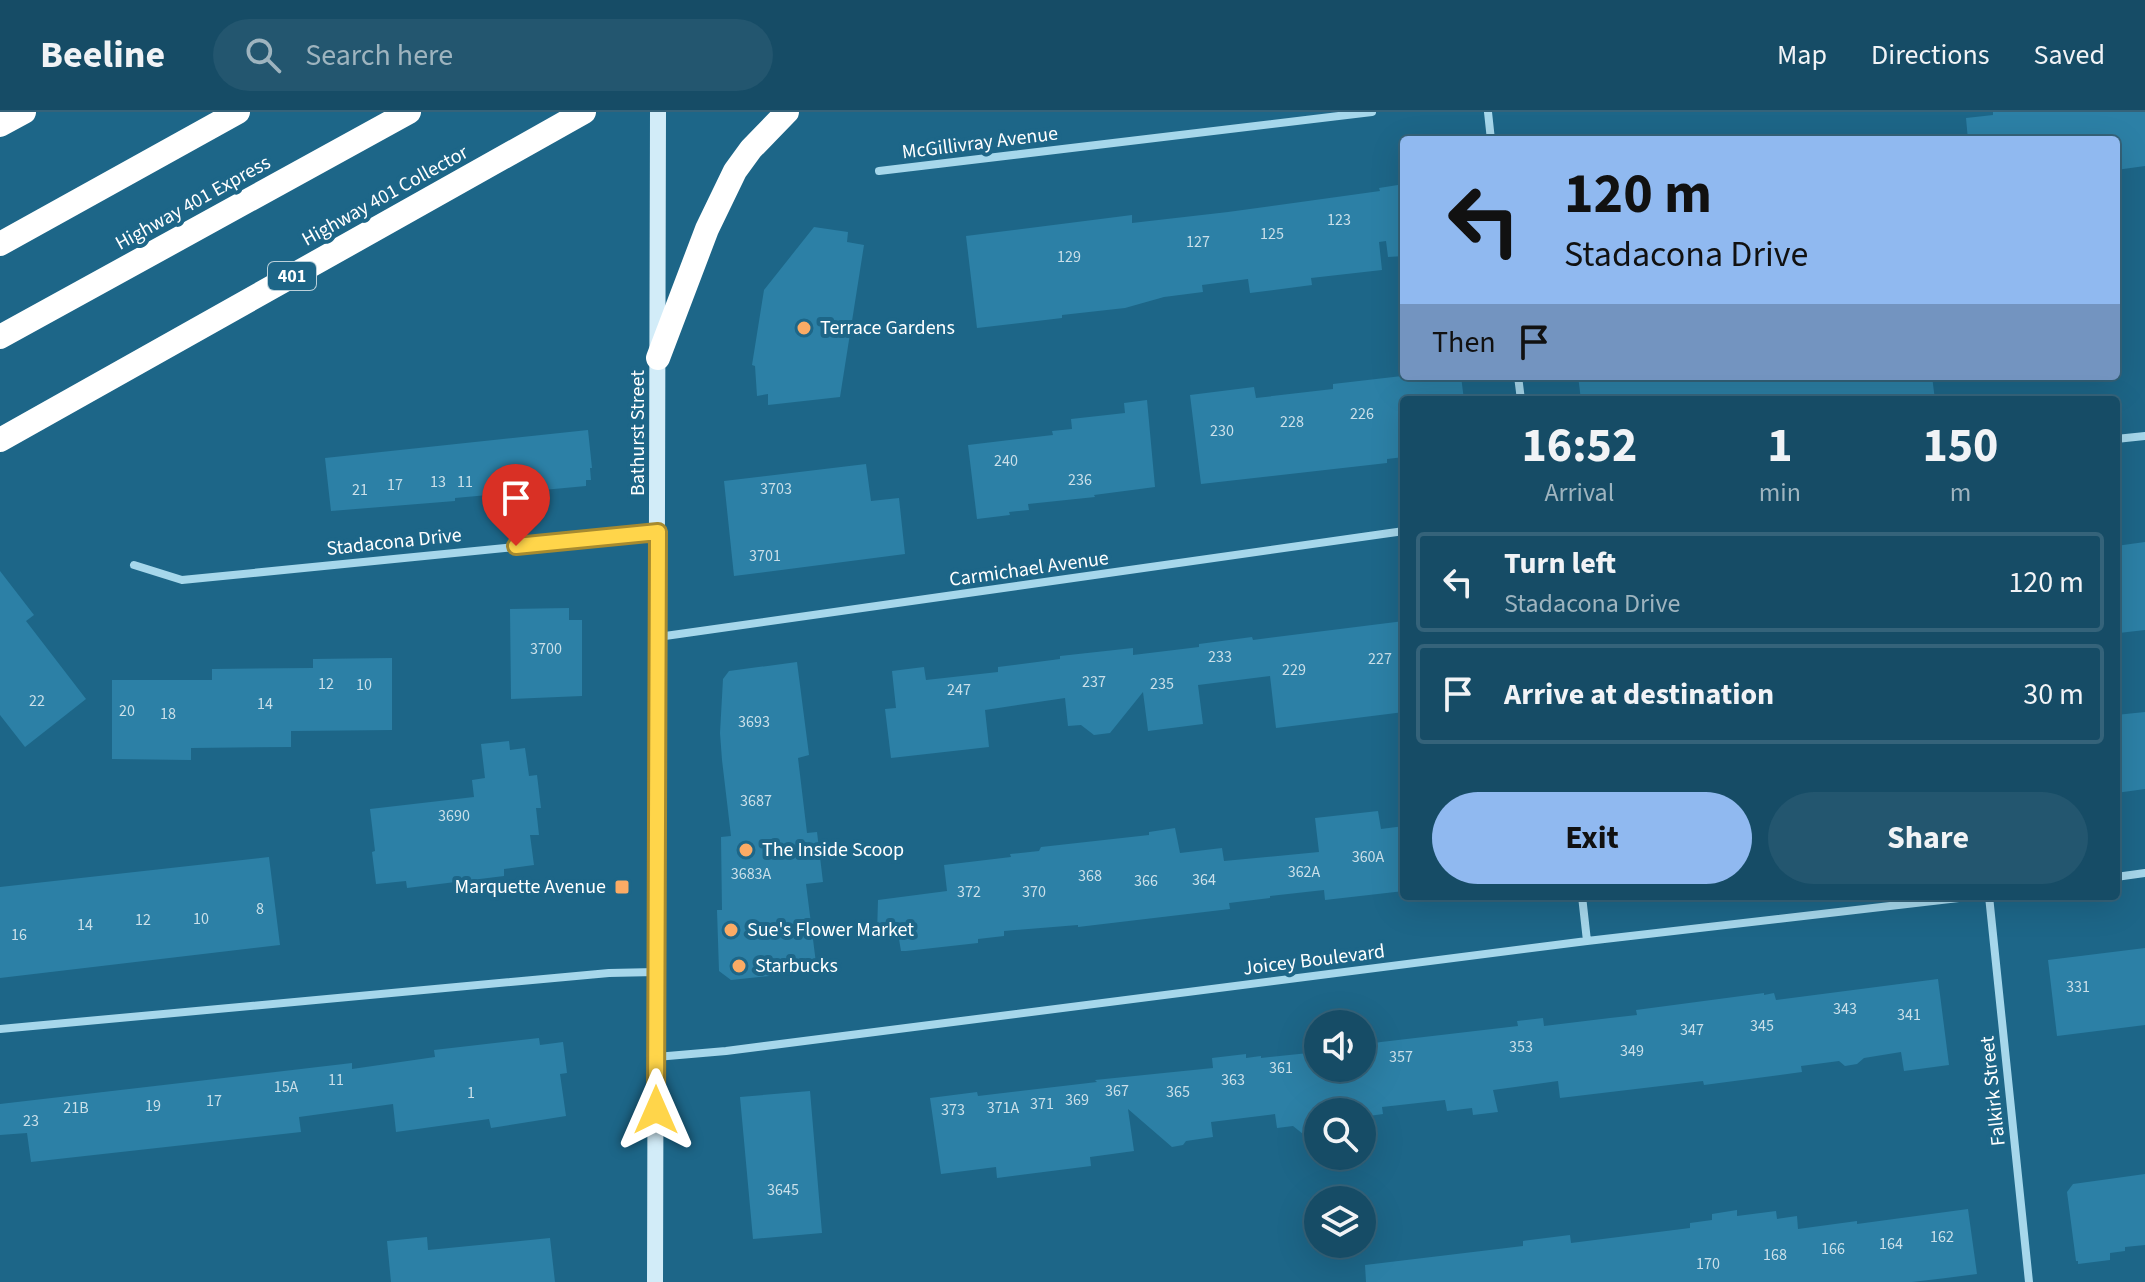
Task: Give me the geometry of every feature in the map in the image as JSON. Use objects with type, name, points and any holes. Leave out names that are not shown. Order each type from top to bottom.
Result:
[{"type":"highway","points":[[0,125],[24,112]]},
{"type":"highway","points":[[0,244],[238,112]]},
{"type":"highway","name":"Highway 401 Express","points":[[0,337],[409,112]]},
{"type":"highway","name":"Highway 401 Collector","points":[[0,440],[584,112]]},
{"type":"highway","points":[[658,358],[707,229],[735,171],[751,149],[787,112]]},
{"type":"main road","name":"Bathurst Street","points":[[655,1282],[658,112]]},
{"type":"street","name":"McGillivray Avenue","points":[[879,171],[1372,112]]},
{"type":"street","points":[[1488,112],[1491,136]]},
{"type":"street","points":[[2120,439],[2145,436]]},
{"type":"street","name":"Stadacona Drive","points":[[134,565],[182,580],[658,532]]},
{"type":"street","name":"Carmichael Avenue","points":[[658,637],[1400,532]]},
{"type":"street","points":[[2120,876],[2145,873]]},
{"type":"street","points":[[1582,900],[1587,941]]},
{"type":"street","name":"Joicey Boulevard","points":[[656,1057],[1941,900]]},
{"type":"street","name":"Falkirk Street","points":[[1989,900],[2029,1282]]},
{"type":"street","points":[[0,1029],[609,973],[656,972]]},
{"type":"building","points":[[1993,112],[2145,112],[2145,166],[2120,169],[2120,136],[1968,136],[1966,118],[1993,115]]},
{"type":"building","points":[[1400,185],[1400,256],[1388,257],[1386,241],[1379,242],[1382,270],[1311,278],[1312,285],[1250,293],[1248,279],[1202,285],[1203,292],[1164,297],[1125,308],[977,328],[966,236],[1132,215],[1132,223],[1228,212],[1380,191],[1379,188]]},
{"type":"building","name":"Terrace Gardens","points":[[814,227],[848,232],[847,242],[864,245],[840,397],[768,405],[768,394],[757,396],[755,366],[752,365],[764,290]]},
{"type":"building","points":[[1400,376],[1400,380],[1462,380],[1464,396],[1400,396],[1400,457],[1387,459],[1387,463],[1201,484],[1190,395],[1254,387],[1256,398],[1333,389],[1333,384]]},
{"type":"building","points":[[1578,380],[1932,380],[1934,396],[1580,396]]},
{"type":"building","points":[[1147,400],[1155,487],[1028,504],[1029,510],[977,519],[968,445],[1053,435],[1052,431],[1072,429],[1071,419],[1125,413],[1124,403]]},
{"type":"building","points":[[588,430],[592,468],[591,480],[586,480],[586,486],[331,511],[325,458]]},
{"type":"building","points":[[866,464],[871,501],[899,498],[905,554],[734,576],[724,481]]},
{"type":"building","points":[[2145,542],[2145,630],[2120,633],[2120,545]]},
{"type":"building","points":[[0,571],[34,615],[26,621],[86,699],[25,747],[0,715]]},
{"type":"building","points":[[569,608],[569,620],[582,620],[582,696],[511,699],[510,609]]},
{"type":"building","points":[[1400,622],[1400,712],[1276,728],[1270,676],[1198,685],[1203,724],[1148,731],[1143,692],[1110,733],[1094,735],[1081,725],[1068,726],[1065,698],[985,710],[989,747],[891,758],[885,709],[896,708],[892,671],[924,667],[926,680],[998,672],[998,667],[1060,659],[1060,656],[1133,648],[1133,655],[1252,637],[1253,640]]},
{"type":"building","points":[[392,658],[392,730],[291,731],[291,747],[191,748],[191,760],[112,759],[112,680],[212,680],[212,669],[313,668],[313,659]]},
{"type":"building","points":[[797,662],[809,755],[798,758],[807,833],[817,832],[823,882],[806,884],[817,971],[731,980],[719,971],[717,910],[722,910],[721,837],[731,836],[720,733],[723,679],[729,671]]},
{"type":"building","points":[[2145,712],[2145,789],[2120,792],[2120,715]]},
{"type":"building","points":[[509,741],[510,750],[525,748],[529,776],[537,775],[541,808],[536,808],[539,835],[530,835],[534,865],[504,869],[504,876],[407,888],[406,881],[376,884],[370,809],[474,797],[472,780],[485,778],[481,744]]},
{"type":"building","points":[[1378,811],[1381,829],[1400,827],[1400,891],[1325,900],[1324,890],[1270,896],[1229,903],[1230,909],[1078,927],[1004,931],[1004,936],[978,939],[978,943],[906,951],[901,951],[898,933],[877,934],[878,900],[947,891],[944,865],[1011,857],[1010,854],[1039,851],[1041,847],[1149,835],[1149,832],[1175,828],[1180,853],[1222,848],[1224,861],[1319,852],[1315,818]]},
{"type":"building","points":[[269,857],[280,945],[0,978],[0,887]]},
{"type":"building","points":[[2145,948],[2145,1025],[2057,1036],[2048,960]]},
{"type":"building","points":[[1938,979],[1949,1065],[1904,1071],[1901,1052],[1864,1058],[1857,1064],[1845,1066],[1839,1061],[1801,1066],[1802,1072],[1704,1085],[1703,1081],[1560,1098],[1558,1081],[1493,1090],[1498,1112],[1473,1115],[1472,1108],[1447,1111],[1445,1100],[1382,1107],[1383,1114],[1376,1115],[1376,1098],[1304,1098],[1303,1134],[1293,1126],[1277,1128],[1275,1114],[1211,1122],[1213,1137],[1186,1141],[1183,1145],[1172,1147],[1128,1109],[1134,1151],[1090,1157],[1091,1166],[997,1178],[996,1167],[941,1174],[930,1098],[977,1092],[978,1096],[1213,1068],[1212,1058],[1246,1054],[1246,1058],[1261,1058],[1304,1053],[1304,1082],[1376,1082],[1376,1043],[1518,1026],[1517,1021],[1543,1018],[1544,1026],[1637,1015],[1636,1010],[1764,993],[1774,993],[1776,1000]]},
{"type":"building","points":[[539,1038],[540,1045],[563,1042],[567,1073],[560,1074],[566,1116],[491,1128],[489,1119],[396,1132],[393,1104],[299,1117],[301,1132],[31,1162],[27,1133],[0,1135],[0,1104],[352,1063],[352,1069],[435,1057],[434,1050]]},
{"type":"building","points":[[810,1091],[822,1233],[753,1239],[740,1097]]},
{"type":"building","points":[[2145,1174],[2145,1245],[2125,1247],[2125,1251],[2110,1253],[2110,1260],[2078,1264],[2067,1192],[2073,1184]]},
{"type":"building","points":[[1968,1209],[1977,1274],[1946,1278],[1912,1282],[1366,1282],[1365,1265],[1523,1246],[1523,1241],[1570,1235],[1571,1243],[1690,1228],[1690,1223],[1712,1220],[1712,1214],[1737,1210],[1737,1216],[1776,1211],[1777,1219],[1797,1216],[1798,1229]]},
{"type":"building","points":[[427,1237],[428,1250],[550,1238],[555,1282],[391,1282],[387,1241]]},
{"type":"place","name":"Terrace Gardens","points":[[804,328]]},
{"type":"place","name":"The Inside Scoop","points":[[746,850]]},
{"type":"place","name":"Marquette Avenue","points":[[622,887]]},
{"type":"place","name":"Sue's Flower Market","points":[[731,930]]},
{"type":"place","name":"Starbucks","points":[[739,966]]},
{"type":"route","points":[[516,546],[658,532],[656,1110]]}]
